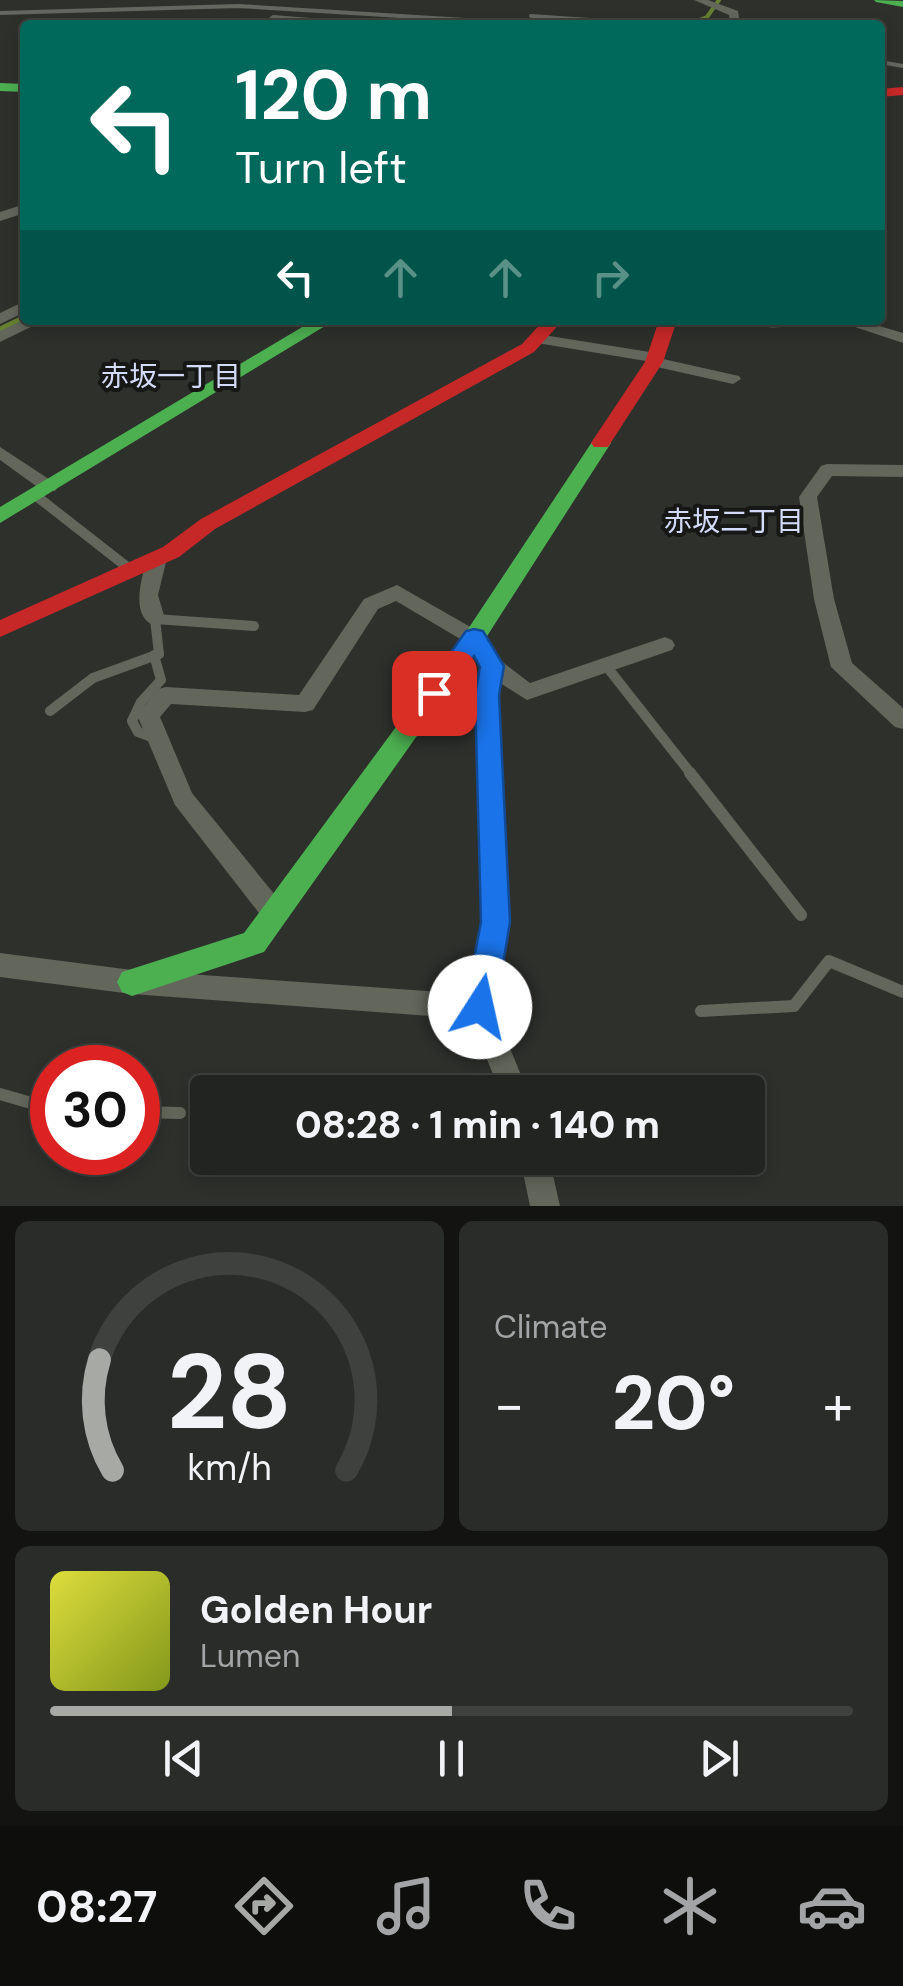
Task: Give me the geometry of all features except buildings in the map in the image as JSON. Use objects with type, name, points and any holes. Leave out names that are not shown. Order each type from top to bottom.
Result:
[{"type":"main road","points":[[880,0],[903,4]]},
{"type":"main road","points":[[0,629],[157,558],[208,524],[528,348],[549,325]]},
{"type":"main road","points":[[132,982],[254,943],[474,638],[655,360],[666,325]]},
{"type":"main road","points":[[0,516],[300,326]]},
{"type":"street","points":[[699,0],[728,8],[735,20]]},
{"type":"street","points":[[271,20],[299,20]]},
{"type":"street","points":[[0,338],[26,325]]},
{"type":"street","points":[[859,325],[903,338]]},
{"type":"street","points":[[537,338],[733,379]]},
{"type":"street","points":[[0,452],[42,491]]},
{"type":"street","points":[[903,471],[827,470],[808,498],[824,599],[842,667],[903,721]]},
{"type":"street","points":[[156,619],[148,595],[157,558]]},
{"type":"street","points":[[275,914],[184,798],[148,715],[166,695],[305,704],[371,604],[397,592],[474,638],[492,666],[527,692],[607,668],[665,645]]},
{"type":"street","points":[[492,666],[487,695],[496,922],[480,1007],[507,1075]]},
{"type":"street","points":[[0,965],[132,982],[480,1007]]},
{"type":"street","points":[[538,1175],[544,1206]]},
{"type":"lane","points":[[42,491],[131,570]]},
{"type":"lane","points":[[50,711],[93,678],[154,655],[161,648],[156,619],[254,626]]},
{"type":"lane","points":[[154,655],[161,680],[140,702],[132,722],[138,732],[158,740]]},
{"type":"lane","points":[[607,668],[801,915]]},
{"type":"lane","points":[[701,1012],[794,1006],[830,961],[903,992]]},
{"type":"lane","points":[[0,1094],[30,1103]]},
{"type":"lane","points":[[160,1113],[180,1113]]},
{"type":"waterway","points":[[700,20],[707,17],[719,0]]},
{"type":"waterway","points":[[0,329],[20,319]]},
{"type":"railway","points":[[0,13],[238,6],[465,20]]},
{"type":"railway","points":[[531,16],[589,20]]},
{"type":"railway","points":[[885,63],[903,66]]},
{"type":"traffic: fast","points":[[880,0],[903,4]]},
{"type":"traffic: fast","points":[[0,87],[20,88]]},
{"type":"traffic: fast","points":[[0,516],[318,325]]},
{"type":"traffic: fast","points":[[132,982],[254,943],[474,638],[601,443]]},
{"type":"traffic: jam","points":[[885,93],[903,91]]},
{"type":"traffic: jam","points":[[0,629],[171,552],[208,524],[528,348],[549,325]]},
{"type":"traffic: jam","points":[[601,443],[654,362],[666,325]]},
{"type":"district","name":"赤坂一丁目","points":[[171,376]]},
{"type":"district","name":"赤坂二丁目","points":[[734,521]]},
{"type":"route","points":[[434,693],[474,638],[492,666],[487,695],[496,922],[480,1007]]}]
